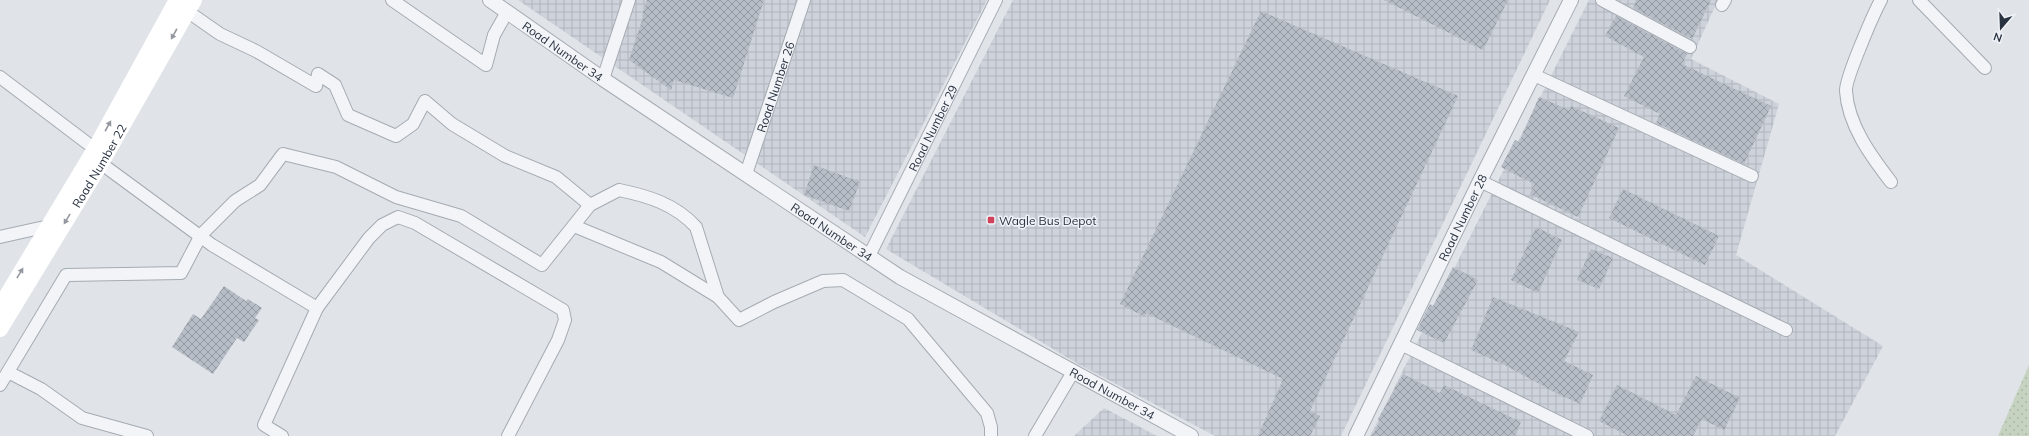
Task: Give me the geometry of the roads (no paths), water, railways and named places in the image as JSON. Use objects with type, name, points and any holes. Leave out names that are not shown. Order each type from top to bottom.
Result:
[{"type":"main road","name":"Road Number 22","points":[[0,329],[96,156],[186,4]]},
{"type":"main road","name":"Road Number 22","points":[[0,307],[49,226],[96,156]]},
{"type":"street","points":[[392,0],[486,65],[494,35],[507,12]]},
{"type":"street","name":"Road Number 34","points":[[490,0],[603,79],[900,277],[1191,436]]},
{"type":"street","points":[[603,79],[629,0]]},
{"type":"street","name":"Road Number 26","points":[[746,174],[804,0]]},
{"type":"street","name":"Road Number 29","points":[[869,256],[996,0]]},
{"type":"street","name":"Road Number 28","points":[[1356,436],[1480,181],[1571,0]]},
{"type":"street","points":[[1602,0],[1690,47]]},
{"type":"street","points":[[1881,0],[1856,58],[1845,89],[1850,116],[1872,158],[1891,182]]},
{"type":"street","points":[[1919,0],[1985,68]]},
{"type":"street","points":[[186,4],[220,34],[256,51],[316,86],[318,74],[335,85],[348,115],[396,136],[412,124],[425,101],[452,124],[504,156],[556,177],[590,205]]},
{"type":"street","points":[[1534,75],[1752,176]]},
{"type":"street","points":[[0,77],[96,156],[212,245],[317,308]]},
{"type":"street","points":[[0,385],[66,275],[181,273],[200,235],[235,201],[260,185],[283,154],[336,167],[396,197],[461,216],[542,265],[590,205],[619,190],[647,196],[670,206],[688,218],[696,227],[718,297]]},
{"type":"street","points":[[1480,181],[1786,330]]},
{"type":"street","points":[[282,436],[264,425],[317,308],[369,238],[382,225],[398,217],[415,223],[563,310],[565,320],[558,340],[508,436]]},
{"type":"street","points":[[0,237],[49,226]]},
{"type":"street","points":[[574,226],[661,262],[718,297],[739,320],[774,302],[823,282],[842,280],[908,319],[987,413],[991,427],[991,436]]},
{"type":"street","points":[[1401,344],[1587,436]]},
{"type":"street","points":[[8,372],[41,389],[82,418],[147,436]]},
{"type":"street","points":[[1035,436],[1073,372]]},
{"type":"place","name":"Wagle Bus Depot","points":[[991,220]]}]
